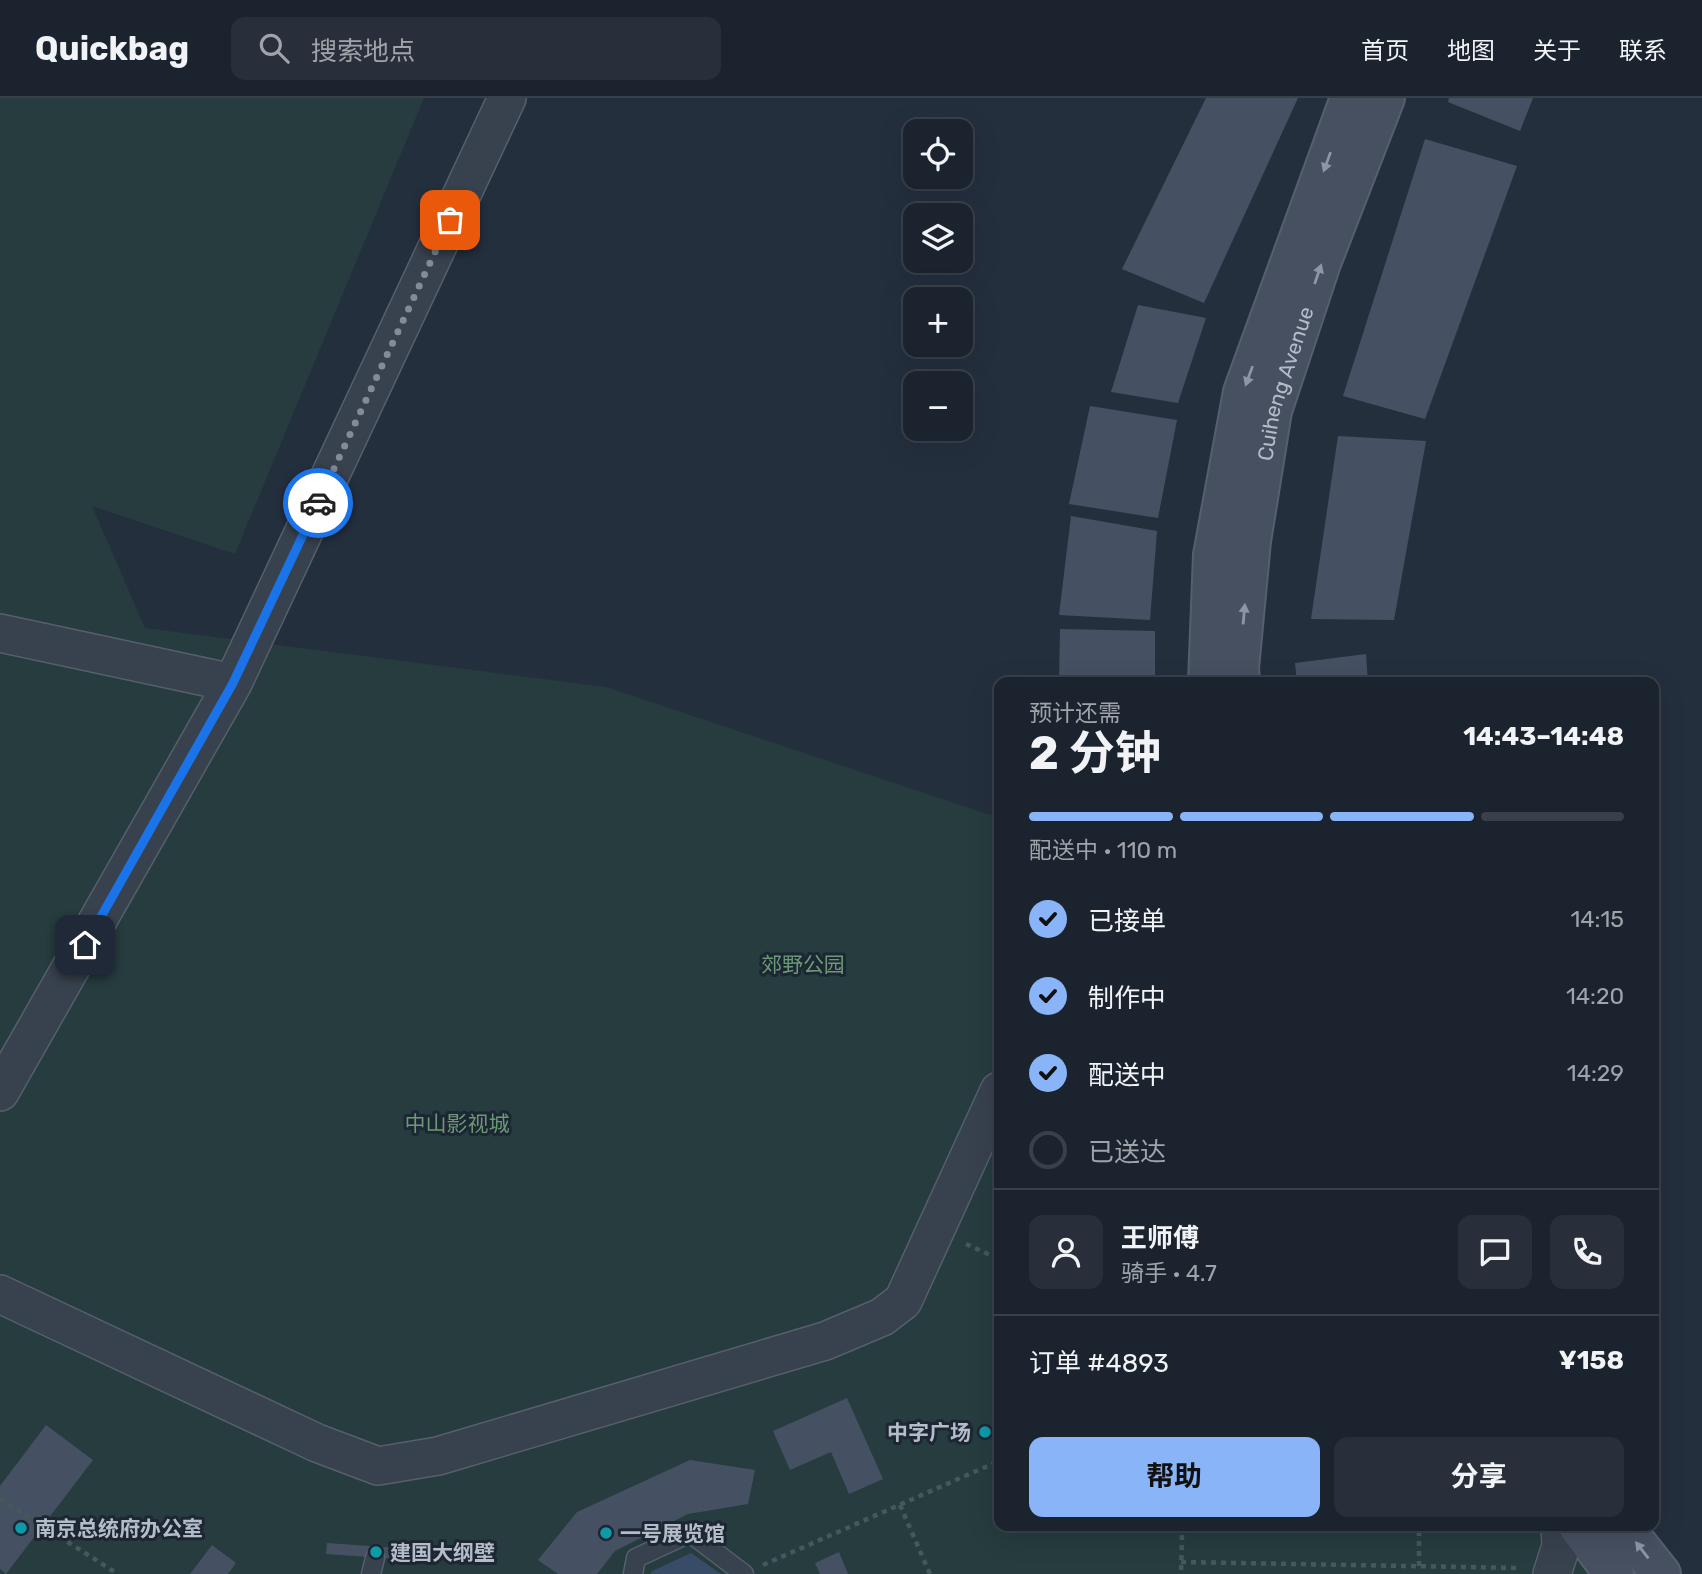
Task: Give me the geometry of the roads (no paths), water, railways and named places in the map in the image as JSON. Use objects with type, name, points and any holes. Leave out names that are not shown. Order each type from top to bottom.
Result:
[{"type":"main road","name":"Cuiheng Avenue","points":[[1208,677],[1213,555],[1243,392],[1350,98]]},
{"type":"main road","name":"Cuiheng Avenue","points":[[1240,677],[1251,541],[1272,411],[1321,263],[1385,98]]},
{"type":"main road","points":[[1582,1531],[1614,1574]]},
{"type":"main road","points":[[1627,1531],[1661,1574]]},
{"type":"street","points":[[6,1067],[233,683],[507,98]]},
{"type":"street","points":[[0,633],[233,683]]},
{"type":"street","points":[[0,1294],[329,1447],[378,1465],[438,1457],[825,1341],[882,1317],[903,1301],[994,1102]]},
{"type":"street","points":[[1538,1571],[1561,1546],[1560,1531]]},
{"type":"lane","points":[[633,1574],[636,1558],[690,1533],[744,1574]]},
{"type":"water","points":[[691,1553],[721,1574],[651,1574],[652,1571]]},
{"type":"place","name":"中字广场","points":[[985,1432]]},
{"type":"place","name":"南京总统府办公室","points":[[21,1528]]},
{"type":"place","name":"一号展览馆","points":[[606,1533]]},
{"type":"place","name":"建国大纲壁","points":[[376,1552]]},
{"type":"park label","name":"郊野公园","points":[[803,964]]},
{"type":"park label","name":"中山影视城","points":[[457,1123]]}]
